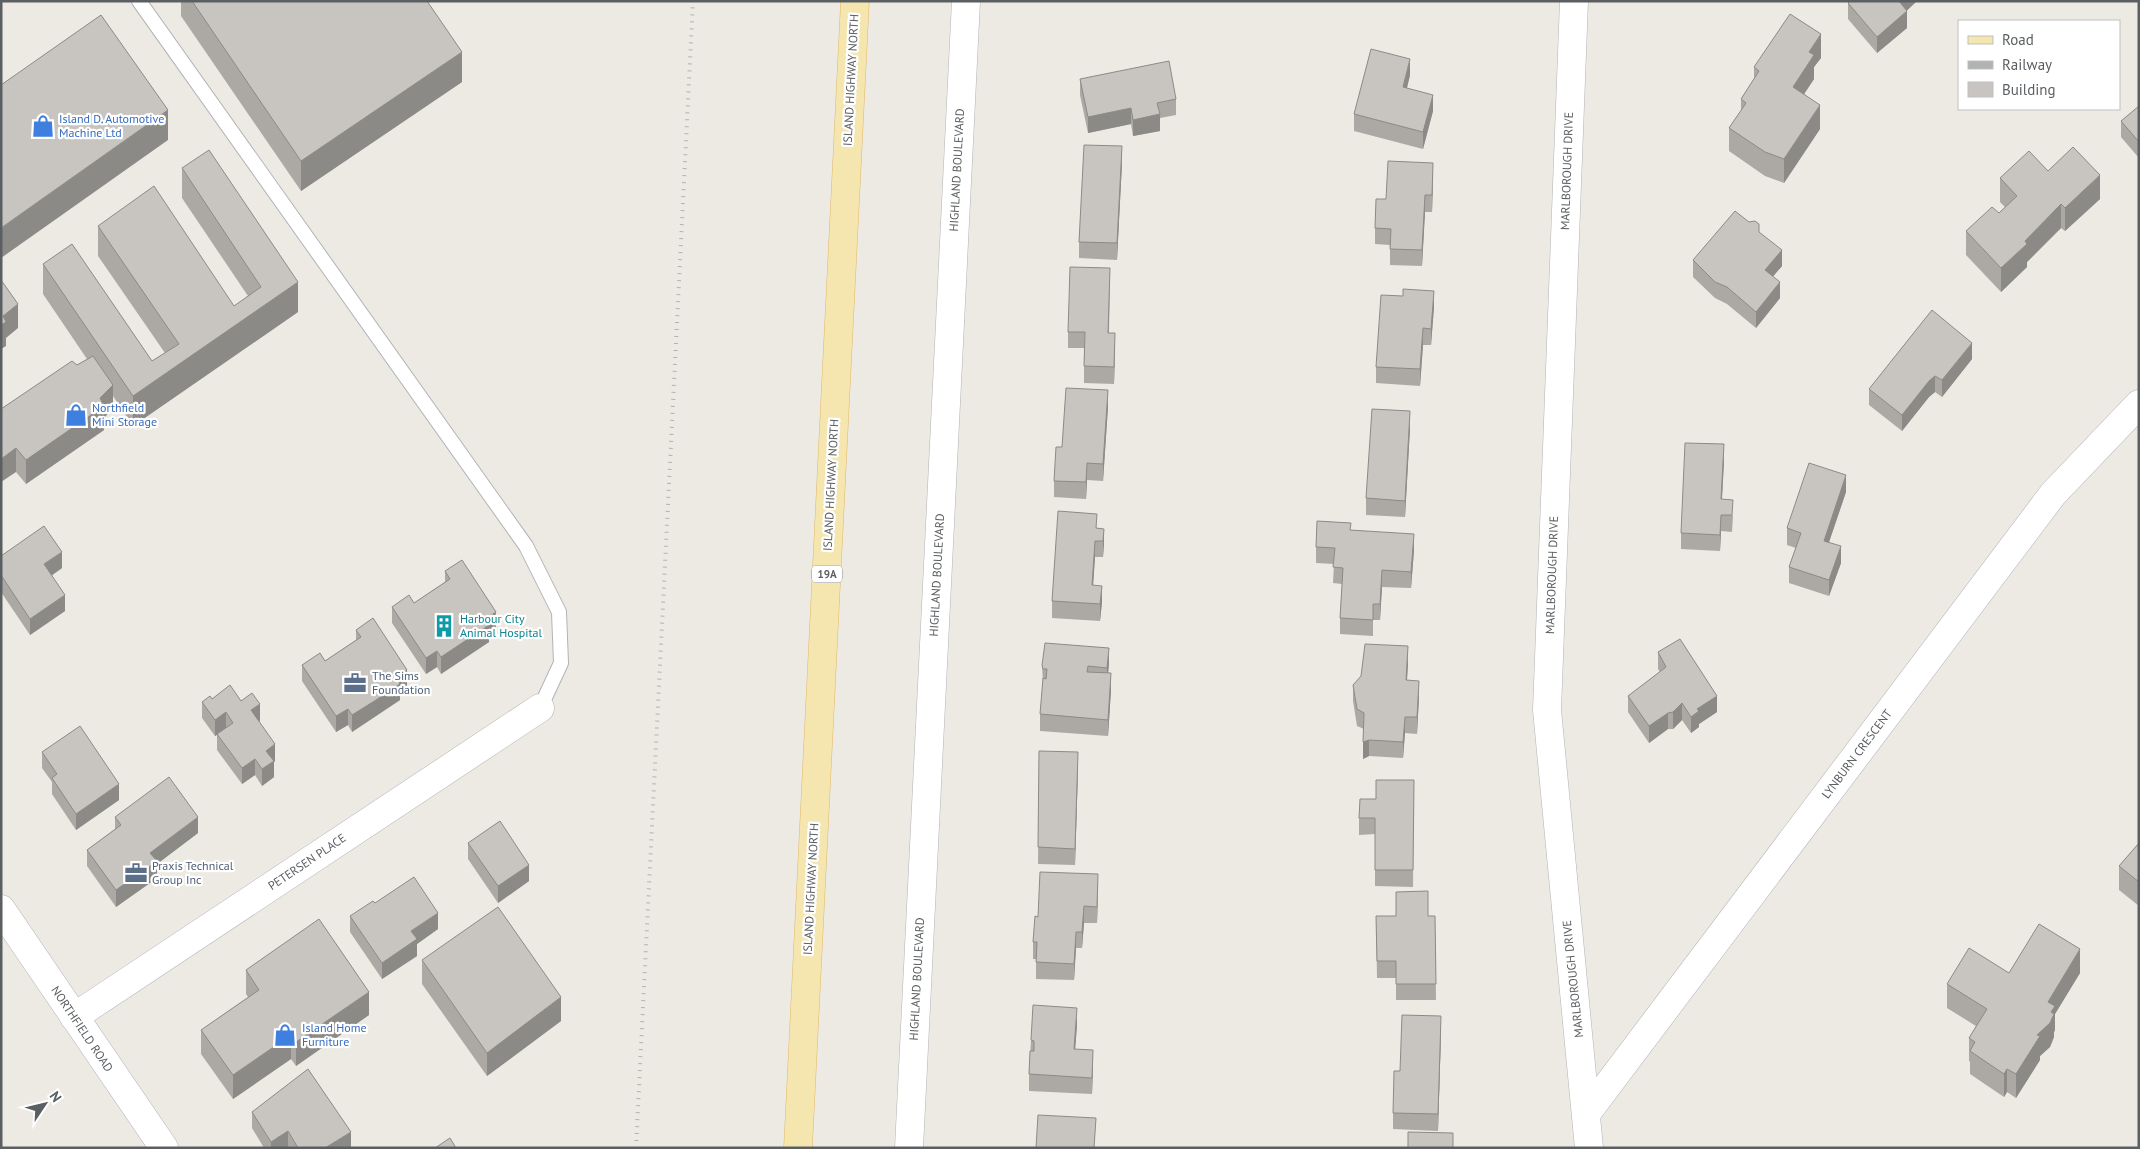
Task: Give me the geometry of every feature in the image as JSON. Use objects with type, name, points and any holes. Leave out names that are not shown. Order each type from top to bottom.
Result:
[{"type":"main road","name":"ISLAND HIGHWAY NORTH","points":[[798,1148],[855,1]]},
{"type":"street","name":"HIGHLAND BOULEVARD","points":[[909,1148],[966,1]]},
{"type":"street","name":"MARLBOROUGH DRIVE","points":[[1574,1],[1547,710],[1589,1148]]},
{"type":"street","name":"LYNBURN CRESCENT","points":[[1586,1114],[2052,494],[2139,404]]},
{"type":"street","name":"PETERSEN PLACE","points":[[74,1017],[540,708]]},
{"type":"street","name":"NORTHFIELD ROAD","points":[[1,909],[164,1148]]},
{"type":"lane","points":[[139,1],[526,546],[559,612],[561,663],[540,708]]},
{"type":"building","points":[[192,1],[427,1],[462,52],[301,161]]},
{"type":"building","points":[[1850,1],[1899,1],[1907,11],[1877,37],[1848,3]]},
{"type":"building","points":[[1790,14],[1821,34],[1809,52],[1814,55],[1793,87],[1820,105],[1784,159],[1765,152],[1729,128],[1746,103],[1741,99],[1759,71],[1754,67]]},
{"type":"building","points":[[101,15],[168,110],[1,228],[1,85]]},
{"type":"building","points":[[1371,49],[1410,59],[1403,87],[1433,95],[1423,132],[1354,114]]},
{"type":"building","points":[[1169,61],[1176,99],[1157,103],[1160,114],[1133,120],[1131,108],[1088,117],[1080,79]]},
{"type":"building","points":[[2139,106],[2139,142],[2121,121]]},
{"type":"building","points":[[1084,145],[1122,146],[1117,243],[1079,242]]},
{"type":"building","points":[[2073,147],[2100,175],[2065,208],[2061,204],[2025,241],[2027,244],[2001,268],[1966,231],[1992,207],[1999,213],[2017,196],[2000,178],[2029,151],[2048,171]]},
{"type":"building","points":[[209,150],[298,282],[133,396],[43,264],[72,244],[152,361],[179,344],[98,226],[154,186],[234,306],[261,287],[182,168]]},
{"type":"building","points":[[1388,161],[1433,163],[1432,195],[1425,195],[1422,250],[1390,249],[1391,229],[1375,228],[1376,199],[1386,199]]},
{"type":"building","points":[[1735,211],[1749,222],[1755,221],[1759,224],[1759,232],[1782,250],[1765,270],[1780,282],[1756,312],[1727,287],[1715,282],[1693,260]]},
{"type":"building","points":[[1070,267],[1110,268],[1108,333],[1115,333],[1114,367],[1084,366],[1085,332],[1068,332]]},
{"type":"building","points":[[1,280],[18,304],[3,316],[6,322],[1,325]]},
{"type":"building","points":[[1403,289],[1434,291],[1431,329],[1423,328],[1420,369],[1376,367],[1381,295],[1403,296]]},
{"type":"building","points":[[1932,310],[1972,343],[1942,380],[1935,376],[1929,381],[1902,415],[1869,389]]},
{"type":"building","points":[[93,356],[113,385],[100,398],[104,406],[26,460],[16,448],[1,459],[1,409],[72,361],[77,365]]},
{"type":"building","points":[[1066,388],[1108,390],[1103,464],[1087,463],[1086,482],[1054,481],[1056,447],[1062,447]]},
{"type":"building","points":[[1372,409],[1410,411],[1405,501],[1366,498]]},
{"type":"building","points":[[1685,443],[1724,444],[1721,499],[1733,500],[1732,515],[1721,515],[1720,535],[1681,533]]},
{"type":"building","points":[[1809,463],[1846,475],[1824,541],[1841,546],[1829,580],[1789,567],[1801,533],[1787,528]]},
{"type":"building","points":[[1058,511],[1097,514],[1096,528],[1104,529],[1103,541],[1095,541],[1092,585],[1102,586],[1100,604],[1052,601]]},
{"type":"building","points":[[1317,521],[1351,523],[1350,530],[1414,534],[1411,572],[1382,570],[1380,604],[1373,604],[1373,620],[1340,618],[1343,568],[1333,567],[1335,548],[1316,547]]},
{"type":"building","points":[[44,526],[62,552],[44,564],[65,595],[30,619],[1,575],[1,556]]},
{"type":"building","name":"Harbour City Animal Hospital","points":[[462,560],[496,612],[485,619],[489,625],[441,657],[437,651],[426,658],[392,607],[409,595],[414,603],[450,579],[445,571]]},
{"type":"building","name":"The Sims Foundation","points":[[373,618],[407,670],[396,677],[400,684],[376,700],[352,715],[348,709],[336,716],[302,665],[320,653],[325,661],[361,637],[356,630]]},
{"type":"building","points":[[1680,639],[1717,696],[1697,709],[1699,711],[1691,717],[1682,703],[1673,712],[1668,713],[1649,726],[1628,696],[1666,667],[1658,652]]},
{"type":"building","points":[[1045,643],[1109,648],[1107,668],[1088,666],[1087,672],[1111,673],[1108,720],[1040,714],[1043,678],[1046,679],[1047,669],[1043,669],[1042,665]]},
{"type":"building","points":[[1365,644],[1408,646],[1406,680],[1419,681],[1417,717],[1405,717],[1403,742],[1369,740],[1363,742],[1364,713],[1357,709],[1353,685],[1361,676]]},
{"type":"building","points":[[230,685],[241,701],[252,693],[260,704],[251,710],[275,744],[266,751],[274,761],[262,769],[255,759],[242,768],[217,734],[233,723],[226,712],[215,720],[202,702],[210,696],[212,699]]},
{"type":"building","points":[[80,726],[119,784],[76,814],[52,778],[57,774],[42,752]]},
{"type":"building","points":[[1039,751],[1078,752],[1075,849],[1038,847]]},
{"type":"building","points":[[169,777],[198,817],[150,853],[157,861],[116,890],[87,850],[121,825],[115,817]]},
{"type":"building","points":[[1376,780],[1414,780],[1413,870],[1375,870],[1375,818],[1359,818],[1360,799],[1376,799]]},
{"type":"building","points":[[500,821],[529,865],[498,886],[468,843]]},
{"type":"building","points":[[2139,843],[2139,882],[2119,866]]},
{"type":"building","points":[[1040,872],[1098,874],[1097,907],[1084,906],[1082,932],[1076,932],[1074,964],[1036,962],[1037,942],[1033,942],[1035,916],[1038,917]]},
{"type":"building","points":[[414,877],[438,913],[411,931],[417,939],[382,963],[350,916],[373,901],[375,903]]},
{"type":"building","points":[[1428,891],[1428,916],[1435,916],[1436,984],[1396,984],[1396,961],[1377,961],[1376,916],[1396,916],[1396,892]]},
{"type":"building","points":[[498,907],[561,997],[487,1053],[422,960]]},
{"type":"building","name":"Island Home Furniture","points":[[319,919],[369,992],[296,1042],[291,1035],[233,1075],[201,1030],[259,990],[246,970]]},
{"type":"building","points":[[2039,924],[2080,949],[2048,1002],[2055,1006],[2051,1012],[2054,1014],[2050,1023],[2037,1035],[2040,1036],[2016,1074],[2007,1069],[2004,1074],[1970,1051],[1975,1042],[1969,1038],[1987,1009],[1947,984],[1969,948],[2009,973]]},
{"type":"building","points":[[1033,1005],[1077,1008],[1074,1049],[1093,1050],[1092,1078],[1029,1074],[1030,1051],[1034,1051],[1034,1041],[1031,1040]]},
{"type":"building","points":[[1402,1015],[1441,1016],[1438,1114],[1393,1113],[1394,1071],[1400,1071]]},
{"type":"building","points":[[308,1069],[351,1132],[325,1148],[298,1148],[288,1131],[271,1142],[252,1112]]},
{"type":"building","points":[[1038,1115],[1096,1118],[1094,1148],[1036,1148]]},
{"type":"building","points":[[1408,1132],[1453,1133],[1453,1148],[1408,1148]]},
{"type":"building","points":[[450,1138],[456,1148],[435,1148]]},
{"type":"railway","points":[[636,1148],[693,1]]},
{"type":"place","name":"Island D. Automotive Machine Ltd","points":[[43,126]]},
{"type":"place","name":"Northfield Mini Storage","points":[[76,415]]},
{"type":"place","name":"Harbour City Animal Hospital","points":[[444,626]]},
{"type":"place","name":"The Sims Foundation","points":[[355,683]]},
{"type":"place","name":"Praxis Technical Group Inc","points":[[136,873]]},
{"type":"place","name":"Island Home Furniture","points":[[285,1035]]}]
